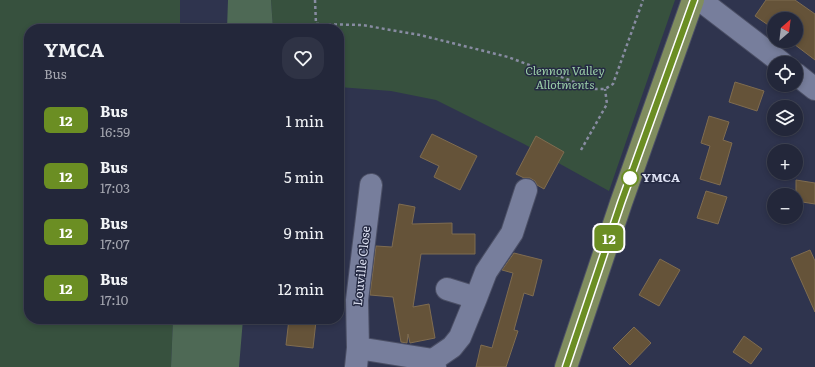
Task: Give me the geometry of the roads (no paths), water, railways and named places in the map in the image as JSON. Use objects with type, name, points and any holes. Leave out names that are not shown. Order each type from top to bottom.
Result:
[{"type":"main road","points":[[566,367],[621,203],[694,0]]},
{"type":"street","points":[[700,0],[773,56]]},
{"type":"street","points":[[803,80],[815,89]]},
{"type":"street","name":"Louville Close","points":[[371,185],[357,300],[357,357],[434,364],[460,337],[486,272],[512,234],[526,190]]},
{"type":"street","points":[[447,289],[476,298]]},
{"type":"place","name":"YMCA","points":[[630,178]]},
{"type":"park label","name":"Clennon Valley Allotments","points":[[565,78]]}]
